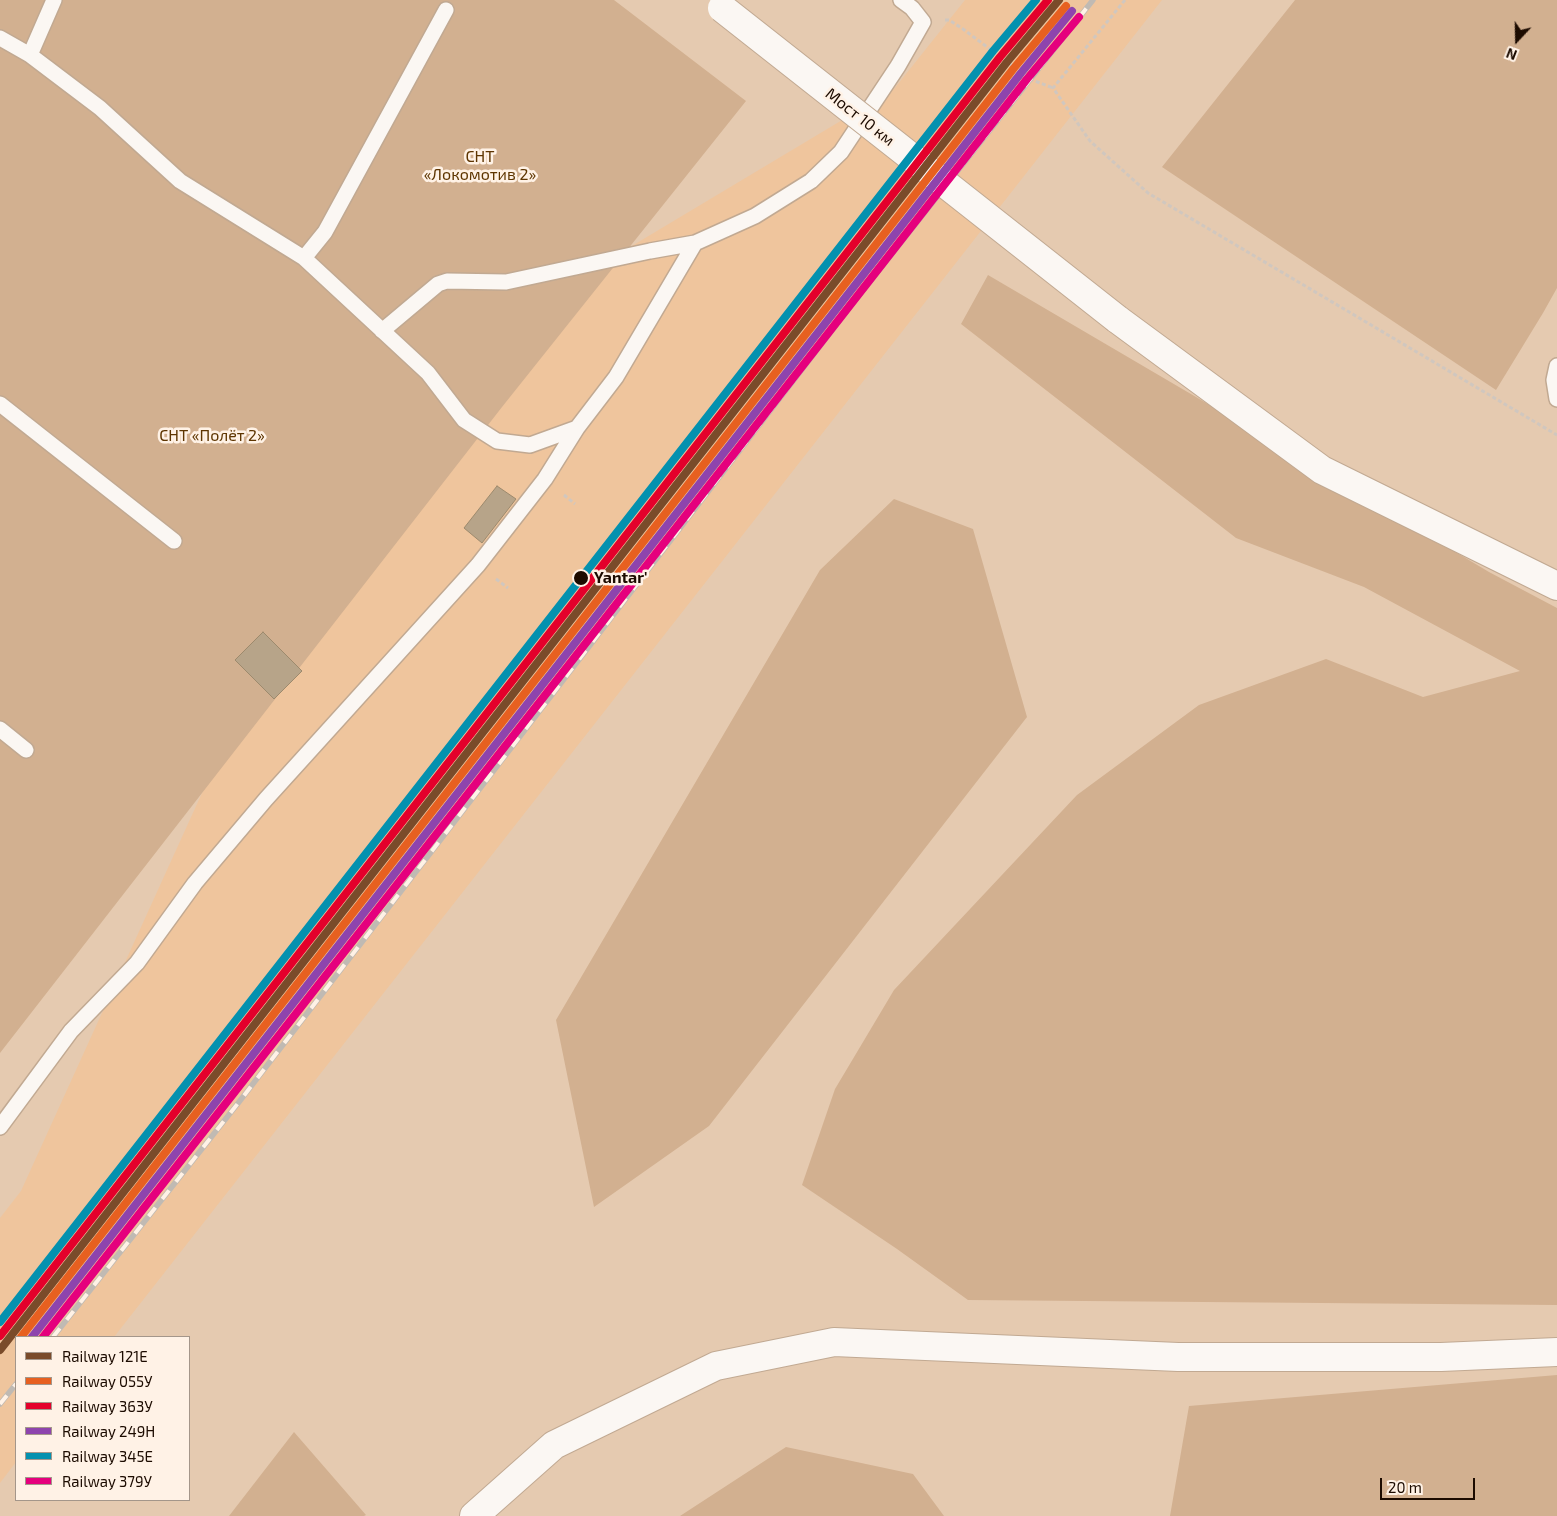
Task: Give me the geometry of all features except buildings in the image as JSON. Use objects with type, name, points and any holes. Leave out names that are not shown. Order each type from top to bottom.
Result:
[{"type":"street","name":"Мост 10 км","points":[[716,4],[1117,319],[1322,470],[1557,586]]},
{"type":"street","points":[[474,1516],[554,1445],[716,1366],[834,1342],[1178,1357],[1441,1357],[1557,1352]]},
{"type":"lane","points":[[30,55],[54,0]]},
{"type":"lane","points":[[382,331],[438,284],[447,281],[506,282],[695,243],[755,216],[811,182],[841,152],[898,66],[923,22],[912,8],[901,0]]},
{"type":"lane","points":[[304,258],[324,232],[446,10]]},
{"type":"lane","points":[[0,38],[30,55],[100,108],[180,182],[304,258],[428,373],[464,420],[498,441],[530,446],[577,428]]},
{"type":"lane","points":[[0,1127],[71,1030],[137,963],[194,883],[266,798],[478,564],[545,479],[577,428],[616,377],[695,243]]},
{"type":"lane","points":[[1557,366],[1554,380],[1557,399]]},
{"type":"lane","points":[[0,404],[174,541]]},
{"type":"lane","points":[[0,729],[26,750]]},
{"type":"path","points":[[1053,88],[1125,0]]},
{"type":"path","points":[[949,20],[1030,79],[1053,88],[1090,141],[1148,193],[1557,435]]},
{"type":"shaded area","points":[[965,0],[1162,0],[115,1336],[15,1336],[15,1463],[0,1483],[0,1218],[21,1191],[383,395],[894,89]]},
{"type":"green space","name":"СНТ «Полёт 2»","points":[[0,0],[614,0],[746,101],[502,407],[0,1053]]},
{"type":"green space","points":[[1295,0],[1557,0],[1557,288],[1496,390],[1162,167]]},
{"type":"green space","points":[[988,275],[1489,572],[1557,608],[1557,1305],[968,1300],[802,1185],[835,1089],[894,990],[1077,795],[1199,705],[1326,659],[1423,697],[1520,671],[1364,587],[1236,538],[961,324]]},
{"type":"green space","points":[[894,499],[973,529],[1027,717],[709,1126],[594,1207],[556,1020],[820,570]]},
{"type":"green space","points":[[1557,1375],[1557,1516],[1170,1516],[1189,1406]]},
{"type":"green space","points":[[294,1432],[366,1515],[229,1516]]},
{"type":"green space","points":[[786,1447],[913,1474],[944,1516],[680,1516]]},
{"type":"railway","points":[[54,1336],[239,1102],[853,303],[1093,0]]},
{"type":"railway","points":[[0,1404],[15,1385]]},
{"type":"rail line","name":"345Е","points":[[0,1322],[993,51],[1036,0]]},
{"type":"rail line","name":"363У","points":[[0,1336],[1000,57],[1048,0]]},
{"type":"rail line","name":"121Е","points":[[0,1350],[1007,62],[1059,0]]},
{"type":"rail line","name":"055У","points":[[22,1336],[1014,68],[1066,6]]},
{"type":"rail line","name":"249Н","points":[[33,1336],[1021,73],[1072,11]]},
{"type":"rail line","name":"379У","points":[[44,1336],[1027,79],[1079,17]]},
{"type":"place","name":"Yantar'","points":[[581,578]]},
{"type":"park label","name":"СНТ «Локомотив 2»","points":[[480,166]]}]
